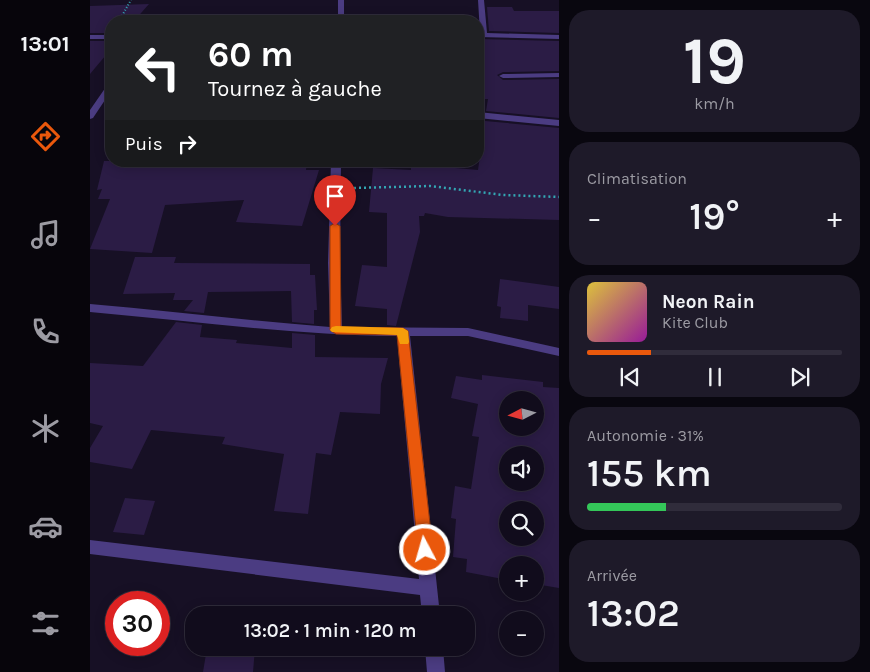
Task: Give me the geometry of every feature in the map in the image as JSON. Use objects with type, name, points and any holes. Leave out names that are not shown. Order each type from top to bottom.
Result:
[{"type":"street","points":[[341,15],[342,0]]},
{"type":"street","points":[[481,0],[481,15]]},
{"type":"street","points":[[90,36],[105,37]]},
{"type":"street","points":[[484,36],[559,37]]},
{"type":"street","points":[[503,76],[559,75]]},
{"type":"street","points":[[90,116],[105,95]]},
{"type":"street","points":[[484,117],[559,123]]},
{"type":"street","points":[[336,167],[334,263],[336,330]]},
{"type":"street","points":[[90,308],[203,318],[265,326],[336,330],[468,332],[559,352]]},
{"type":"street","points":[[403,331],[431,606]]},
{"type":"street","points":[[90,547],[429,588]]},
{"type":"street","points":[[435,656],[436,672]]},
{"type":"path","points":[[122,15],[131,0]]},
{"type":"path","points":[[336,188],[430,186],[503,195],[559,197]]},
{"type":"building","points":[[149,4],[139,15],[105,15],[105,33],[90,33],[90,6]]},
{"type":"building","points":[[487,7],[512,7],[514,11],[559,11],[559,33],[489,31]]},
{"type":"building","points":[[484,39],[559,41],[559,71],[503,72],[497,75],[503,80],[559,79],[559,118],[486,111],[488,99],[484,99]]},
{"type":"building","points":[[90,41],[105,41],[105,56],[90,74]]},
{"type":"building","points":[[485,121],[559,128],[559,220],[448,217],[425,213],[424,216],[419,216],[420,232],[396,326],[387,325],[387,309],[355,306],[362,265],[387,267],[387,213],[369,212],[373,168],[411,170],[411,167],[444,167],[478,170],[478,167],[484,167]]},
{"type":"building","points":[[104,161],[105,167],[306,167],[306,170],[319,170],[302,226],[236,222],[244,200],[165,205],[152,253],[90,249],[110,199],[98,199],[102,189],[97,190]]},
{"type":"building","points":[[135,257],[176,257],[174,263],[310,264],[310,275],[315,275],[317,310],[314,310],[314,324],[292,322],[291,291],[208,292],[204,313],[184,311],[193,300],[173,300],[175,293],[123,294]]},
{"type":"building","points":[[500,279],[559,287],[559,309],[528,305],[528,321],[500,318],[501,307],[497,306]]},
{"type":"building","points":[[176,322],[202,325],[200,337],[237,340],[236,343],[292,348],[292,333],[315,335],[315,357],[388,358],[381,384],[380,414],[340,412],[331,455],[316,453],[308,514],[274,511],[284,454],[222,444],[225,437],[151,430],[132,469],[90,462],[90,448],[103,426],[90,423],[90,363],[143,366]]},
{"type":"building","points":[[482,375],[543,382],[543,387],[559,388],[559,588],[544,586],[544,556],[499,556],[499,578],[466,572],[467,559],[453,557],[456,519],[451,518],[455,486],[471,489],[479,437],[472,436],[478,404],[451,398],[456,376],[482,380]]},
{"type":"building","points":[[125,498],[155,501],[144,535],[113,532]]},
{"type":"building","points":[[206,656],[254,656],[253,672],[203,672]]},
{"type":"slow traffic","points":[[336,330],[403,331],[404,342]]},
{"type":"route","points":[[335,226],[336,330],[403,331],[425,550]]}]
